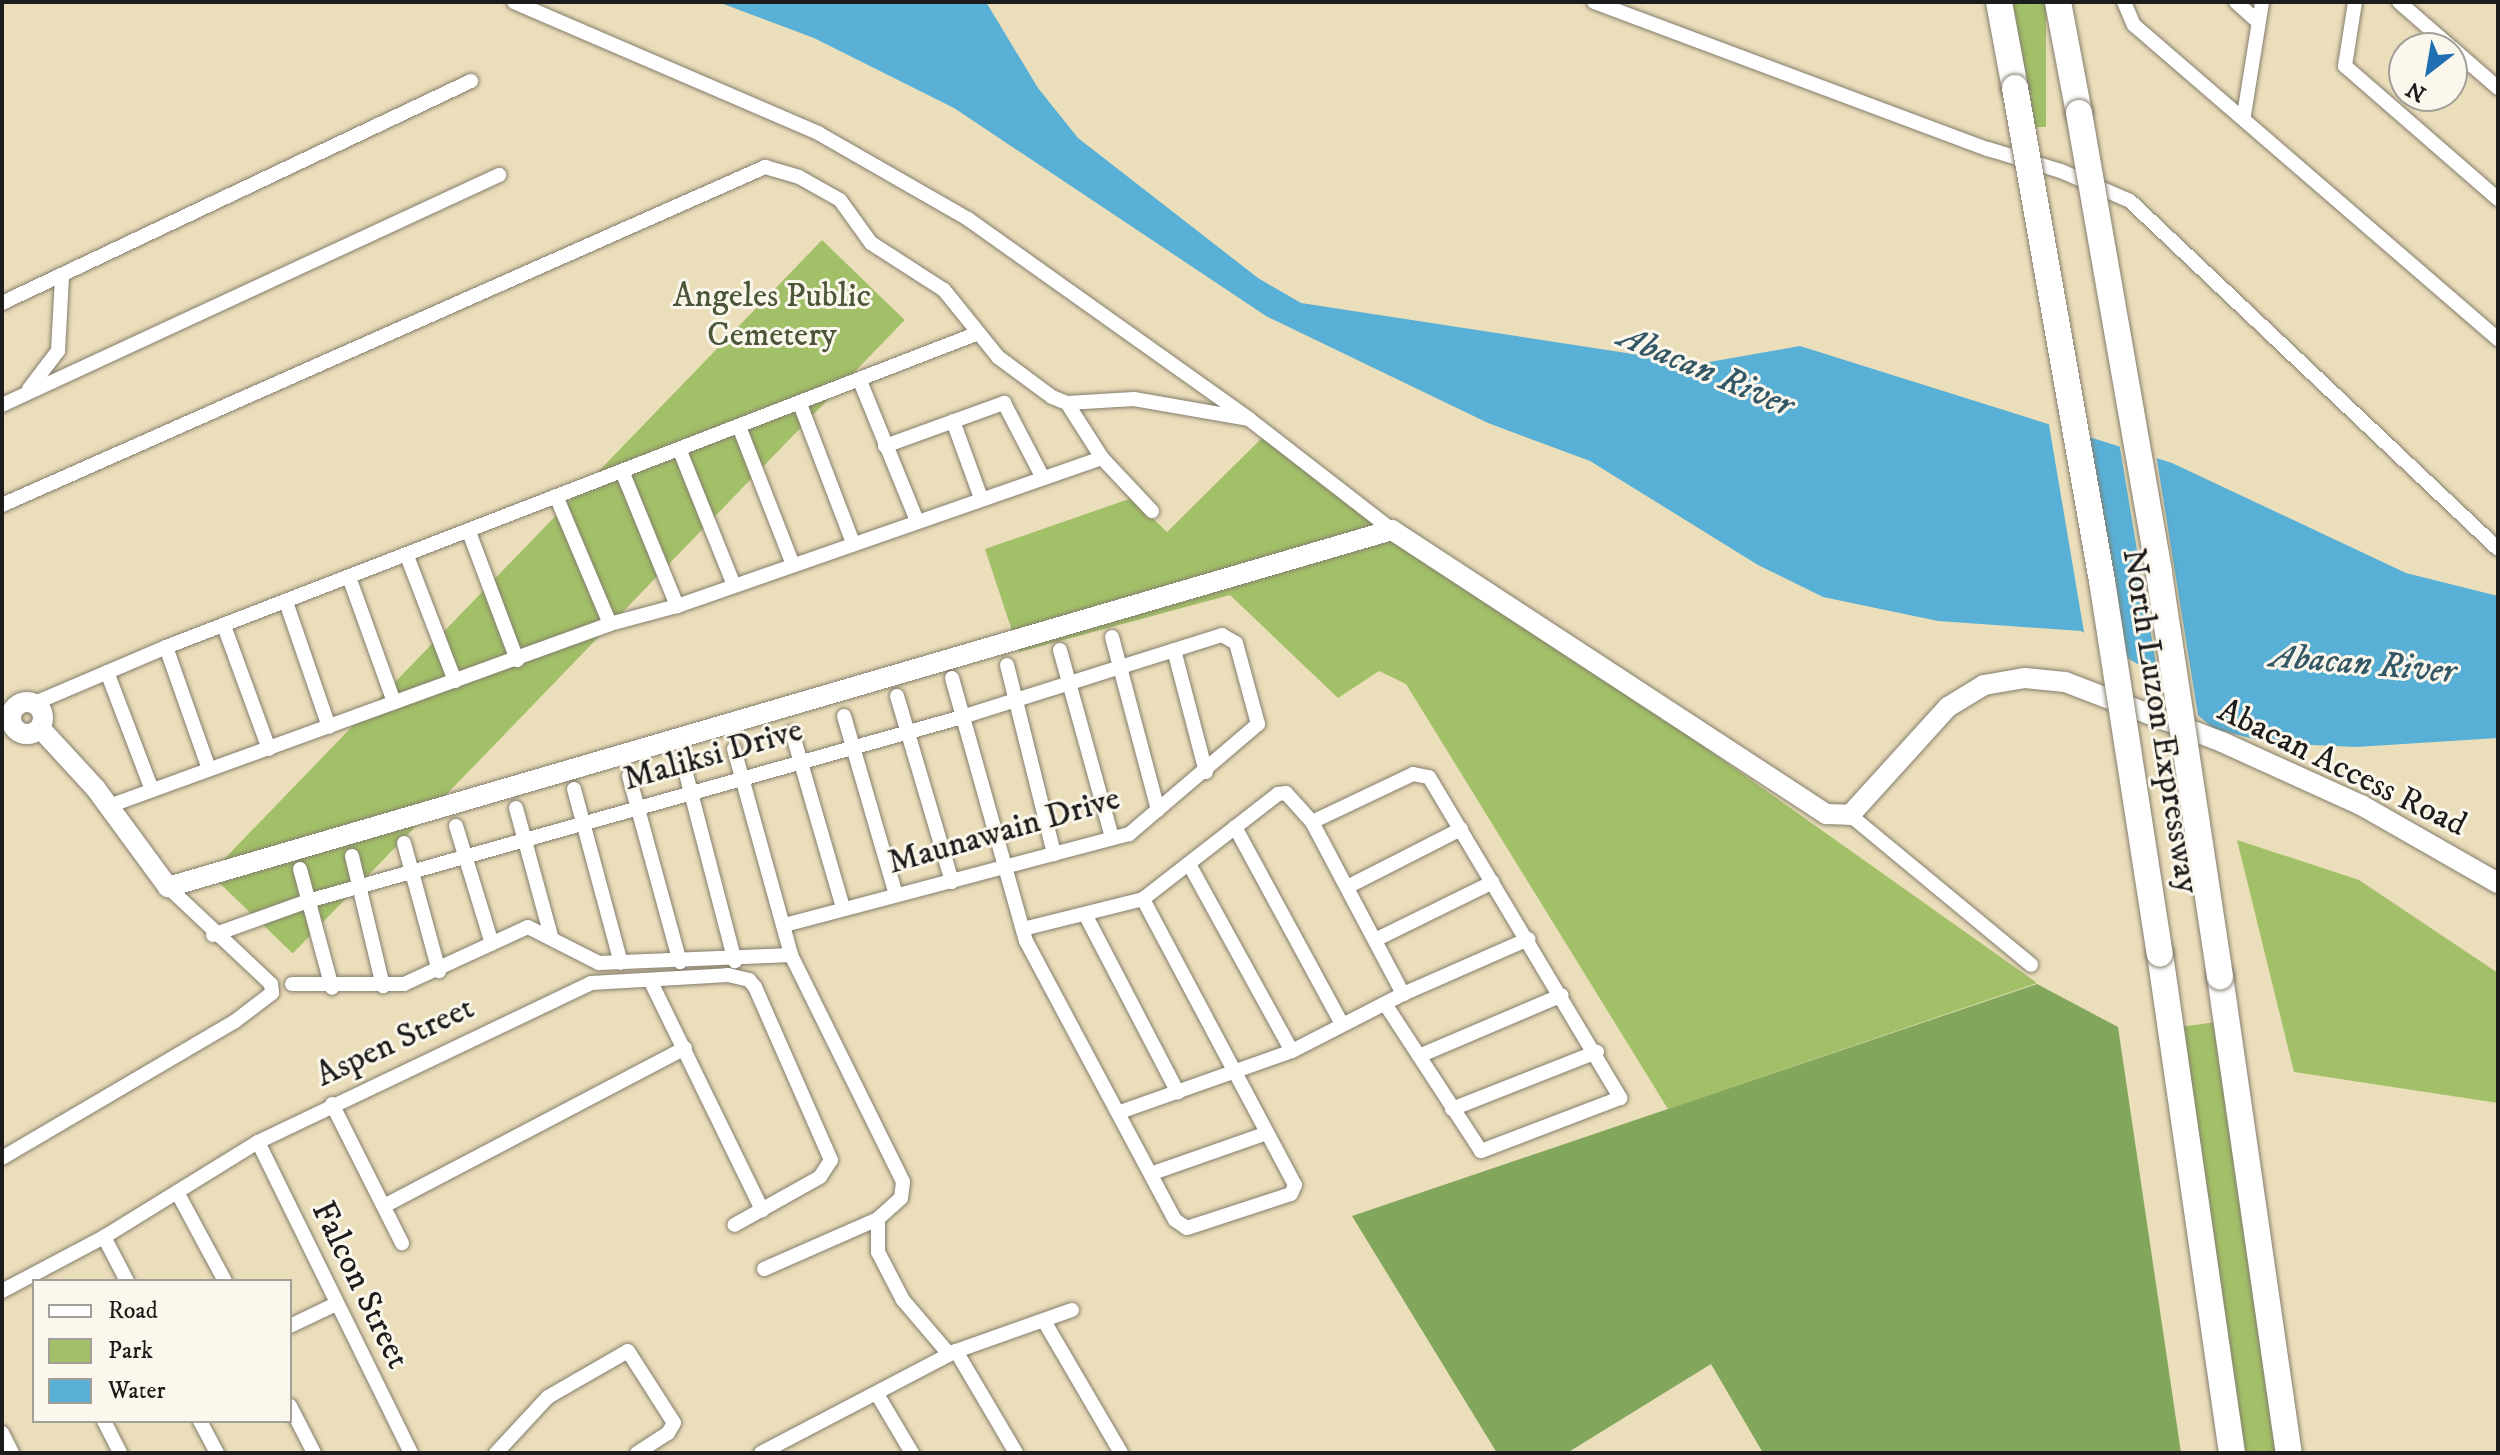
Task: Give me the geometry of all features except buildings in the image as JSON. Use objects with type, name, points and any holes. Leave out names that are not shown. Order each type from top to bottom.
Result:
[{"type":"highway","name":"North Luzon Expressway","points":[[1999,2],[2102,581],[2232,1453]]},
{"type":"highway","name":"North Luzon Expressway","points":[[2058,2],[2159,573],[2289,1453]]},
{"type":"street","points":[[514,2],[818,133],[968,219],[1249,419],[1392,530],[1826,814],[1850,815],[2031,965]]},
{"type":"street","points":[[1594,2],[1988,149],[2061,171],[2130,201],[2498,549]]},
{"type":"street","points":[[2124,2],[2134,25],[2244,115],[2498,339]]},
{"type":"street","points":[[2236,2],[2258,22]]},
{"type":"street","points":[[2244,115],[2262,2]]},
{"type":"street","points":[[2355,2],[2345,66],[2498,199]]},
{"type":"street","points":[[2399,2],[2434,32]]},
{"type":"street","points":[[2468,62],[2498,88]]},
{"type":"street","points":[[2,303],[471,81]]},
{"type":"street","points":[[2,505],[765,167],[799,177],[840,200],[871,243],[944,290],[976,334],[1012,370],[1067,403],[1102,458],[1152,511]]},
{"type":"street","points":[[2,405],[499,175]]},
{"type":"street","points":[[23,395],[58,351],[62,276]]},
{"type":"street","points":[[40,728],[24,734],[7,721],[19,703],[35,703],[166,647],[556,496],[740,429],[976,334]]},
{"type":"street","points":[[860,381],[917,521]]},
{"type":"street","points":[[1067,403],[1134,399],[1249,419]]},
{"type":"street","points":[[885,446],[997,402],[1009,406],[1043,478]]},
{"type":"street","points":[[800,404],[853,543]]},
{"type":"street","points":[[953,421],[981,498]]},
{"type":"street","points":[[740,429],[793,565]]},
{"type":"street","points":[[680,451],[734,585]]},
{"type":"street","points":[[109,806],[610,624],[677,606],[1102,458]]},
{"type":"street","points":[[622,471],[677,606]]},
{"type":"street","points":[[556,496],[610,624]]},
{"type":"street","points":[[168,887],[1392,530]]},
{"type":"street","points":[[469,532],[517,660]]},
{"type":"street","points":[[407,556],[455,681]]},
{"type":"street","points":[[349,577],[394,702]]},
{"type":"street","points":[[286,602],[329,727]]},
{"type":"street","points":[[224,626],[269,749]]},
{"type":"street","name":"Maliksi Drive","points":[[213,935],[308,901],[524,837],[962,717],[1222,635],[1230,637],[1258,724]]},
{"type":"street","points":[[1112,637],[1158,810]]},
{"type":"street","points":[[166,647],[209,769]]},
{"type":"street","points":[[1060,650],[1112,838]]},
{"type":"street","points":[[1174,650],[1206,772]]},
{"type":"street","points":[[1007,665],[1054,854]]},
{"type":"street","points":[[107,672],[152,790]]},
{"type":"street","points":[[952,678],[1023,929],[1175,1220],[1187,1228],[1291,1194],[1295,1185],[1143,899]]},
{"type":"street","name":"Abacan Access Road","points":[[1850,815],[1934,722],[1984,685],[2025,678],[2065,682],[2222,742],[2361,805],[2498,883]]},
{"type":"street","points":[[897,696],[952,882]]},
{"type":"street","points":[[35,703],[44,715],[40,728]]},
{"type":"street","points":[[844,716],[896,895]]},
{"type":"street","name":"Maunawain Drive","points":[[784,925],[1006,869],[1129,834],[1206,772],[1258,724]]},
{"type":"street","points":[[2,1158],[265,1001],[271,984],[213,935],[168,887],[109,806],[40,728]]},
{"type":"street","points":[[792,732],[843,908]]},
{"type":"street","points":[[734,749],[791,955],[903,1182],[901,1198],[878,1219],[764,1269]]},
{"type":"street","points":[[683,762],[735,961]]},
{"type":"street","points":[[1312,822],[1422,773],[1461,829],[1597,1052],[1620,1093],[1617,1101],[1481,1151],[1386,1005]]},
{"type":"street","points":[[629,776],[680,962]]},
{"type":"street","points":[[574,789],[621,963]]},
{"type":"street","points":[[1023,929],[1086,916],[1143,899],[1278,794],[1292,797],[1312,822],[1403,994]]},
{"type":"street","points":[[516,808],[551,936]]},
{"type":"street","points":[[456,826],[492,944]]},
{"type":"street","points":[[1235,827],[1342,1024]]},
{"type":"street","points":[[1347,887],[1461,829]]},
{"type":"street","points":[[404,843],[439,971]]},
{"type":"street","points":[[352,856],[383,986]]},
{"type":"street","points":[[1189,864],[1292,1051]]},
{"type":"street","points":[[300,869],[332,988]]},
{"type":"street","points":[[1375,940],[1493,882]]},
{"type":"street","points":[[1086,916],[1178,1093]]},
{"type":"street","points":[[292,984],[332,988],[383,986],[439,971],[528,927],[551,936],[592,961],[735,961],[791,955]]},
{"type":"street","points":[[1120,1112],[1292,1051],[1403,994],[1528,939]]},
{"type":"street","name":"Aspen Street","points":[[34,1279],[258,1142],[332,1104],[591,983],[651,982],[728,975],[749,980],[755,987],[831,1160],[820,1177],[762,1210]]},
{"type":"street","points":[[651,982],[762,1210],[734,1225]]},
{"type":"street","points":[[1419,1056],[1562,995]]},
{"type":"street","points":[[384,1206],[685,1048]]},
{"type":"street","points":[[1452,1109],[1597,1052]]},
{"type":"street","points":[[332,1104],[402,1243]]},
{"type":"street","points":[[1153,1173],[1267,1133]]},
{"type":"street","name":"Falcon Street","points":[[258,1142],[334,1305],[411,1453]]},
{"type":"street","points":[[177,1192],[224,1279]]},
{"type":"street","points":[[878,1219],[878,1252],[889,1276],[952,1352],[1016,1453]]},
{"type":"street","points":[[104,1237],[126,1279]]},
{"type":"street","name":"Aspen Street","points":[[2,1291],[32,1280]]},
{"type":"street","points":[[292,1325],[334,1305]]},
{"type":"street","points":[[761,1453],[793,1446],[952,1352],[1072,1310]]},
{"type":"street","points":[[1044,1321],[1121,1453]]},
{"type":"street","points":[[496,1453],[548,1397],[628,1351],[674,1423],[668,1433],[637,1453]]},
{"type":"street","points":[[877,1394],[912,1453]]},
{"type":"street","points":[[292,1410],[314,1453]]},
{"type":"street","points":[[105,1423],[120,1453]]},
{"type":"street","points":[[201,1423],[217,1453]]},
{"type":"street","points":[[2,1433],[12,1453]]},
{"type":"green space","points":[[2012,2],[2046,2],[2046,127],[2012,127]]},
{"type":"green space","name":"Angeles Public Cemetery","points":[[822,240],[905,320],[293,954],[210,874]]},
{"type":"green space","points":[[1265,435],[2037,983],[1668,1109],[1406,684],[1379,671],[1338,698],[1230,595],[1019,652],[985,549],[1132,498],[1167,532]]},
{"type":"green space","points":[[2237,840],[2359,880],[2498,973],[2498,1103],[2294,1072]]},
{"type":"green space","points":[[2037,984],[2118,1027],[2181,1453],[1763,1453],[1711,1364],[1567,1453],[1497,1453],[1352,1216]]},
{"type":"green space","points":[[2216,1022],[2277,1453],[2243,1453],[2183,1027]]},
{"type":"water","name":"Abacan River","points":[[718,2],[986,2],[1038,88],[1078,138],[1258,278],[1301,303],[1698,364],[1800,346],[2172,463],[2406,573],[2498,596],[2498,738],[2356,747],[2270,743],[2214,729],[2141,666],[2081,631],[1938,621],[1823,597],[1758,565],[1590,461],[1488,423],[1266,316],[954,108],[814,38]]},
{"type":"pier","points":[[2048,419],[2085,431],[2123,661],[2085,638]]},
{"type":"pier","points":[[2119,442],[2156,454],[2199,721],[2160,688]]}]
